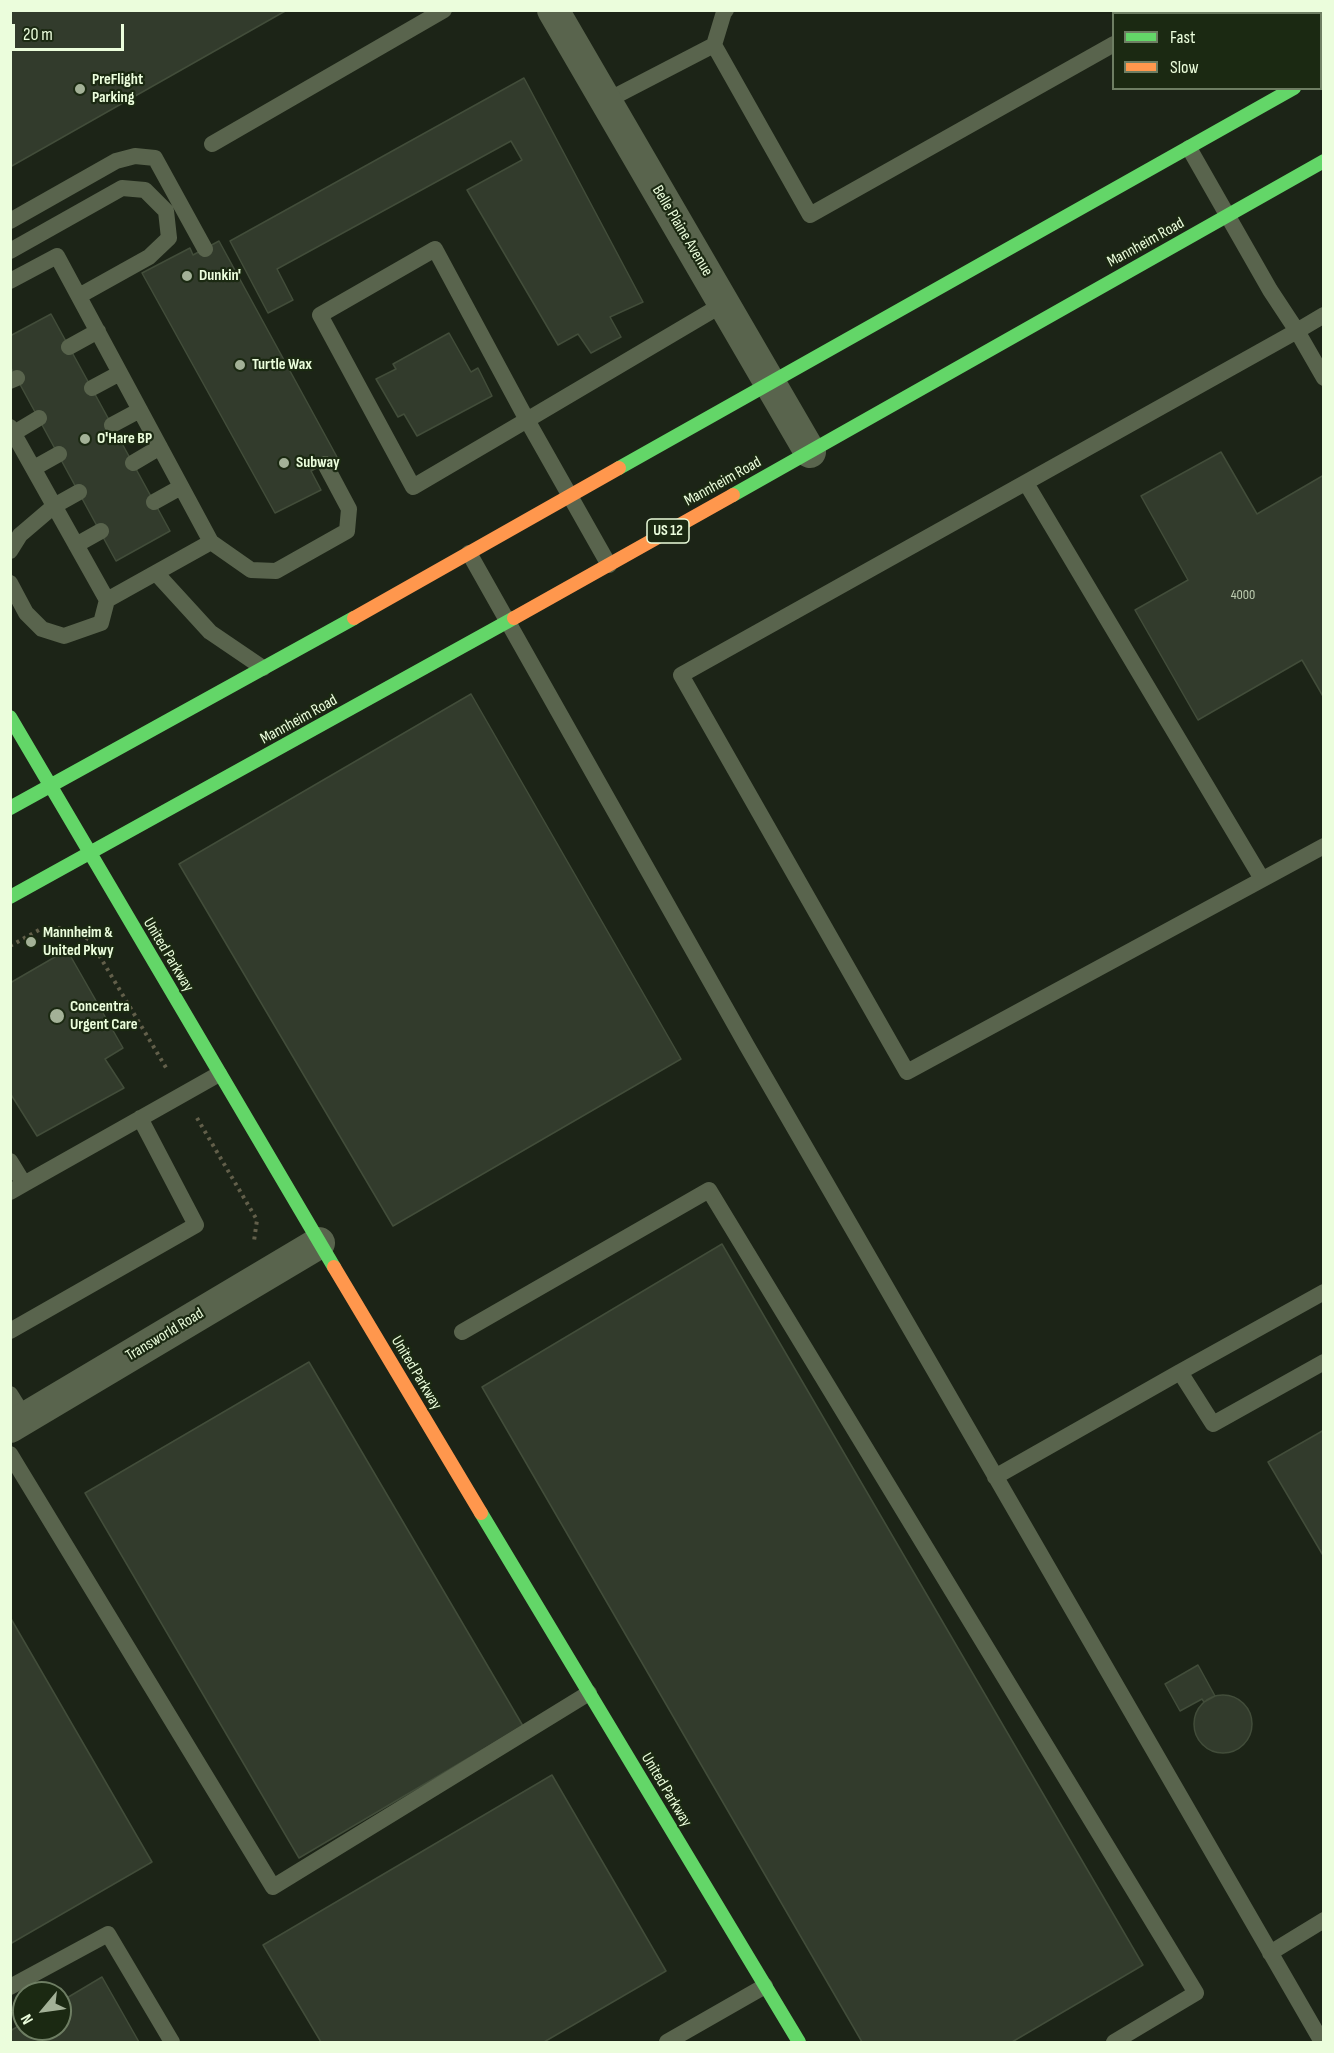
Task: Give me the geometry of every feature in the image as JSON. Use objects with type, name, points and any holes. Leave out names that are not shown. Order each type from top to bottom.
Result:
[{"type":"main road","points":[[10,808],[469,553],[1290,90]]},
{"type":"main road","name":"Mannheim Road","points":[[10,897],[90,855],[508,622],[1323,161]]},
{"type":"main road","name":"United Parkway","points":[[10,717],[319,1244],[799,2043]]},
{"type":"street","name":"Belle Plaine Avenue","points":[[553,10],[810,452]]},
{"type":"street","name":"Transworld Road","points":[[15,1413],[319,1244]]},
{"type":"lane","points":[[212,144],[444,10]]},
{"type":"lane","points":[[606,101],[714,45],[726,10]]},
{"type":"lane","points":[[714,45],[810,215],[1112,45]]},
{"type":"lane","points":[[1189,148],[1323,378]]},
{"type":"lane","points":[[10,221],[116,161],[135,156],[154,158],[205,249]]},
{"type":"lane","points":[[10,251],[122,188],[145,190],[166,211],[169,238],[149,257],[79,296]]},
{"type":"lane","points":[[609,565],[527,420],[435,249],[320,315],[413,487],[527,420],[725,303]]},
{"type":"lane","points":[[10,280],[57,256],[212,542],[251,570],[276,571],[347,531],[349,509],[324,464]]},
{"type":"lane","points":[[1323,315],[681,675],[907,1072],[1323,846]]},
{"type":"lane","points":[[69,347],[98,332]]},
{"type":"lane","points":[[92,388],[120,373]]},
{"type":"lane","points":[[112,425],[140,410]]},
{"type":"lane","points":[[10,583],[26,613],[42,629],[64,636],[101,623],[107,600],[12,430],[39,418]]},
{"type":"lane","points":[[133,463],[160,447]]},
{"type":"lane","points":[[34,468],[58,454]]},
{"type":"lane","points":[[1026,483],[1262,879]]},
{"type":"lane","points":[[154,502],[181,487]]},
{"type":"lane","points":[[10,551],[20,535],[54,506],[79,492]]},
{"type":"lane","points":[[76,545],[101,531]]},
{"type":"lane","points":[[107,600],[212,542]]},
{"type":"lane","points":[[469,553],[747,1047],[1322,2043]]},
{"type":"lane","points":[[156,573],[210,632],[263,668]]},
{"type":"lane","points":[[10,1161],[17,1188],[219,1074]]},
{"type":"lane","points":[[10,1331],[196,1225],[140,1118]]},
{"type":"lane","points":[[462,1332],[709,1190],[1196,1993],[1114,2043]]},
{"type":"lane","points":[[995,1478],[1323,1292]]},
{"type":"lane","points":[[1180,1372],[1213,1424],[1323,1362]]},
{"type":"lane","points":[[10,1454],[273,1887],[589,1693]]},
{"type":"lane","points":[[1270,1953],[1323,1920]]},
{"type":"lane","points":[[10,1987],[108,1934],[172,2043]]},
{"type":"lane","points":[[667,2043],[765,1986]]},
{"type":"building","name":"PreFlight Parking","points":[[10,10],[287,10],[10,167]]},
{"type":"building","points":[[524,78],[643,302],[610,317],[621,337],[591,353],[578,334],[558,345],[467,190],[522,160],[511,141],[277,269],[293,300],[268,313],[230,241]]},
{"type":"building","name":"Turtle Wax","points":[[219,241],[337,457],[311,471],[321,490],[275,513],[142,273],[190,248],[193,255]]},
{"type":"building","name":"O'Hare BP","points":[[51,314],[170,531],[116,561],[10,366],[10,336]]},
{"type":"building","points":[[449,333],[471,372],[478,368],[492,396],[417,436],[404,414],[398,417],[376,379],[396,369],[393,364]]},
{"type":"building","points":[[1221,452],[1257,514],[1324,475],[1324,698],[1302,660],[1198,720],[1135,610],[1188,580],[1141,496]]},
{"type":"building","points":[[471,694],[681,1059],[393,1226],[179,864]]},
{"type":"building","name":"Concentra Urgent Care","points":[[67,950],[123,1048],[105,1059],[124,1088],[37,1136],[10,1093],[10,983]]},
{"type":"building","points":[[722,1244],[1143,1965],[1012,2042],[862,2042],[482,1387]]},
{"type":"building","points":[[309,1362],[523,1726],[299,1858],[85,1493]]},
{"type":"building","points":[[1324,1430],[1324,1557],[1268,1462]]},
{"type":"building","points":[[10,1617],[152,1862],[10,1944]]},
{"type":"building","points":[[1198,1665],[1215,1696],[1204,1702],[1202,1699],[1180,1711],[1165,1684]]},
{"type":"building","points":[[1223,1695],[1239,1700],[1247,1708],[1252,1724],[1247,1740],[1239,1748],[1223,1753],[1207,1748],[1199,1740],[1194,1724],[1199,1708],[1207,1700]]},
{"type":"building","points":[[552,1775],[666,1971],[544,2042],[321,2042],[263,1945]]},
{"type":"building","points":[[102,1977],[139,2042],[10,2042],[12,2030],[12,2041],[72,2041],[72,1995]]},
{"type":"traffic: fast","points":[[619,468],[1290,90]]},
{"type":"traffic: fast","points":[[733,495],[1324,161]]},
{"type":"traffic: fast","points":[[10,808],[354,618]]},
{"type":"traffic: fast","points":[[10,897],[514,618]]},
{"type":"traffic: fast","points":[[10,717],[334,1267]]},
{"type":"traffic: fast","points":[[481,1513],[799,2042]]},
{"type":"traffic: slow","points":[[354,618],[619,468]]},
{"type":"traffic: slow","points":[[514,618],[733,495]]},
{"type":"traffic: slow","points":[[334,1267],[481,1513]]},
{"type":"place","name":"PreFlight Parking","points":[[80,89]]},
{"type":"place","name":"Dunkin'","points":[[187,276]]},
{"type":"place","name":"Turtle Wax","points":[[240,365]]},
{"type":"place","name":"O'Hare BP","points":[[85,439]]},
{"type":"place","name":"Subway","points":[[284,463]]},
{"type":"place","name":"Mannheim & United Pkwy","points":[[31,942]]},
{"type":"place","name":"Concentra Urgent Care","points":[[57,1016]]}]
